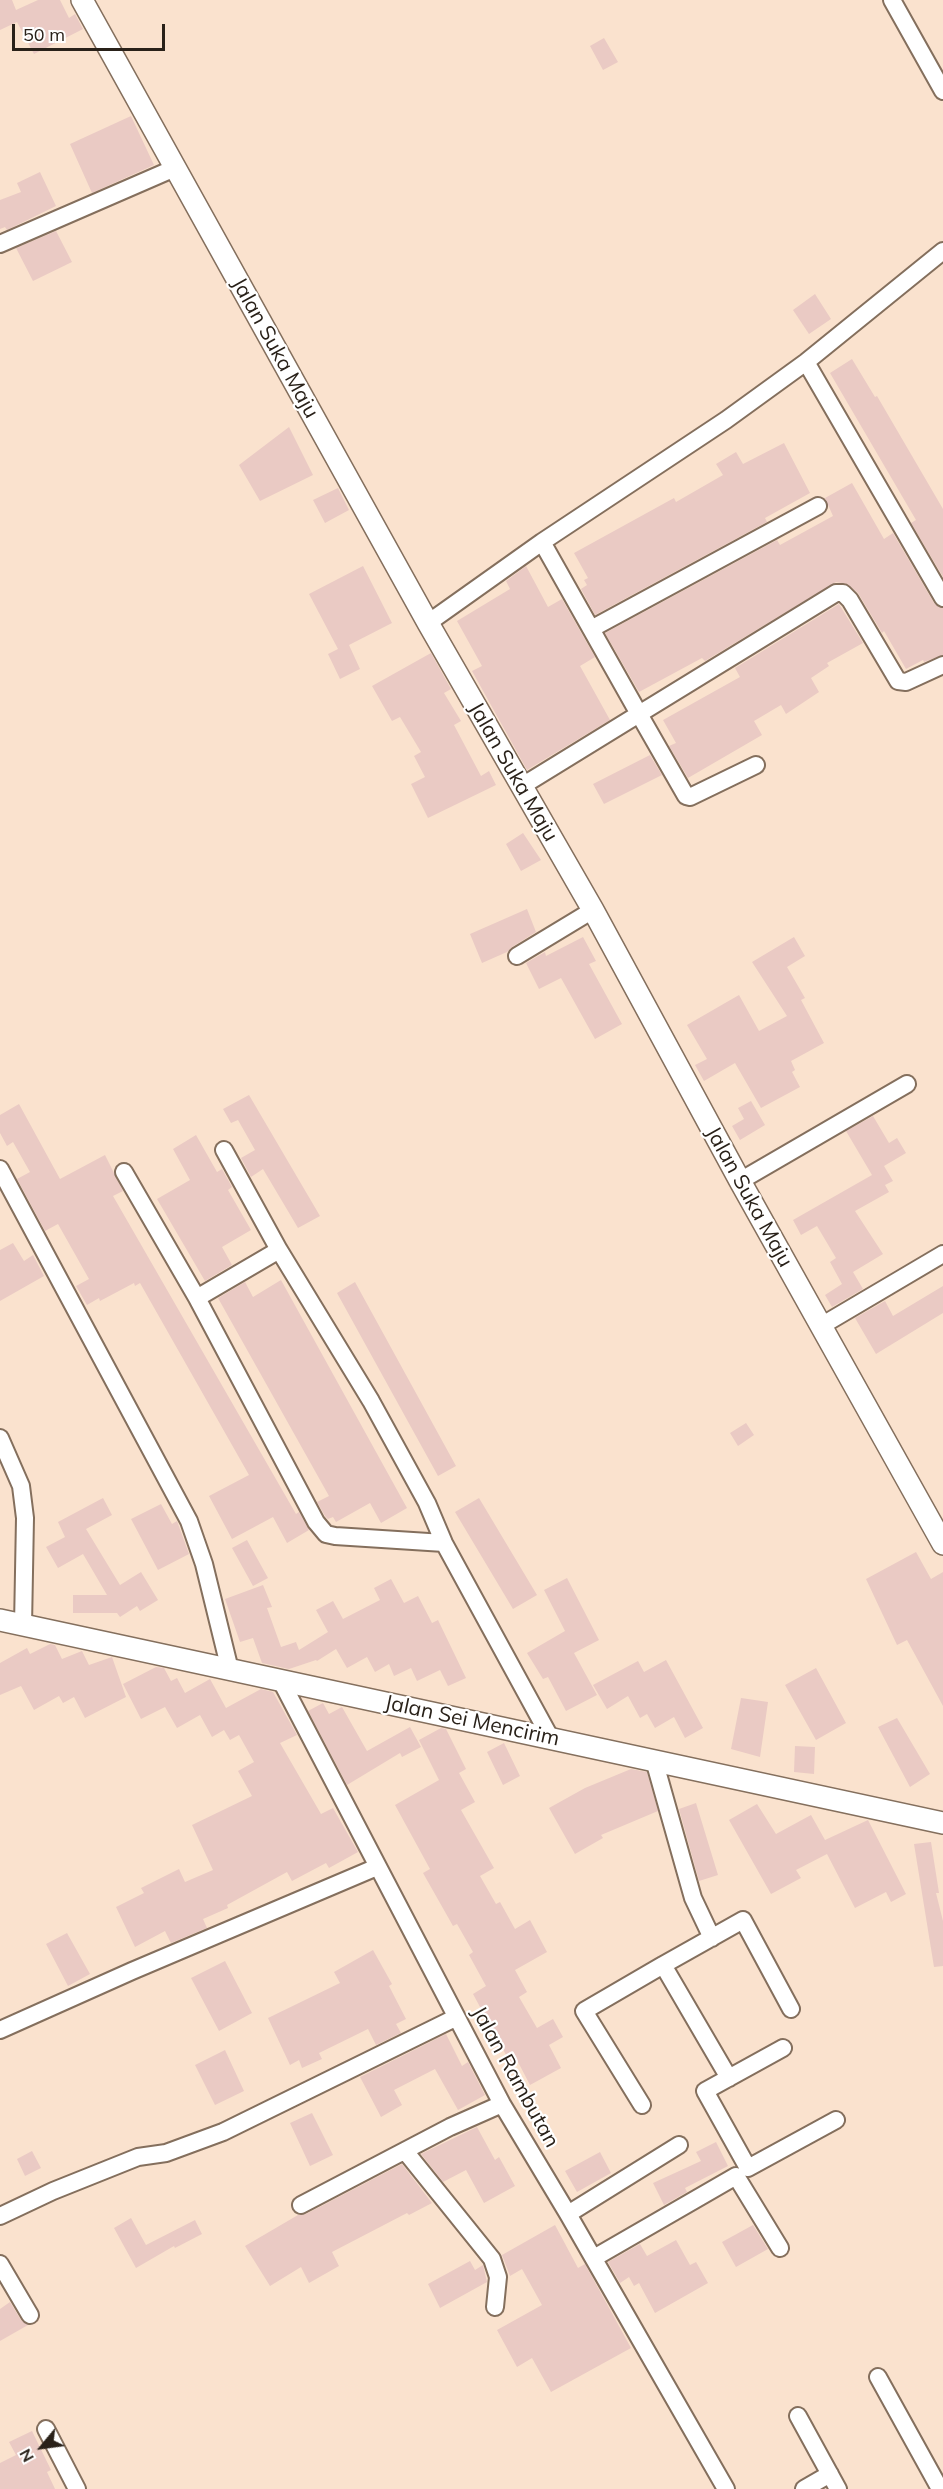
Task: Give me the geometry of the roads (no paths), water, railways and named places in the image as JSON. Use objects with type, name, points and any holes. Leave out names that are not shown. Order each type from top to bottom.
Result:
[{"type":"street","name":"Jalan Suka Maju","points":[[82,0],[428,623],[592,910],[943,1544]]},
{"type":"street","points":[[892,0],[943,91]]},
{"type":"street","points":[[0,244],[175,168]]},
{"type":"street","points":[[428,623],[542,542],[726,420],[806,362],[943,251]]},
{"type":"street","points":[[806,362],[943,598]]},
{"type":"street","points":[[591,629],[819,506]]},
{"type":"street","points":[[542,542],[686,796],[690,797],[756,765]]},
{"type":"street","points":[[522,786],[836,593],[843,593],[850,600],[898,681],[906,682],[943,665]]},
{"type":"street","points":[[517,956],[592,910]]},
{"type":"street","points":[[740,1181],[907,1084]]},
{"type":"street","points":[[224,1150],[279,1250],[371,1401],[426,1503],[444,1543],[549,1737]]},
{"type":"street","points":[[0,1169],[189,1521],[204,1564],[230,1670]]},
{"type":"street","points":[[124,1172],[197,1298],[316,1522],[326,1534],[444,1543]]},
{"type":"street","points":[[197,1298],[279,1250]]},
{"type":"street","points":[[821,1326],[943,1254]]},
{"type":"street","points":[[0,1438],[21,1486],[25,1518],[23,1626]]},
{"type":"street","name":"Jalan Sei Mencirim","points":[[0,1620],[943,1823]]},
{"type":"street","name":"Jalan Rambutan","points":[[280,1679],[502,2104],[594,2258],[726,2489]]},
{"type":"street","points":[[654,1760],[693,1898],[712,1938]]},
{"type":"street","points":[[2,2024],[377,1867]]},
{"type":"street","points":[[642,2104],[584,2011],[743,1920],[791,2009]]},
{"type":"street","points":[[663,1965],[729,2078]]},
{"type":"street","points":[[4,2214],[53,2191],[138,2157],[166,2153],[223,2132],[456,2018]]},
{"type":"street","points":[[783,2048],[705,2091],[748,2168],[836,2120]]},
{"type":"street","points":[[301,2205],[502,2104]]},
{"type":"street","points":[[568,2214],[680,2145]]},
{"type":"street","points":[[405,2151],[492,2259],[498,2277],[495,2307]]},
{"type":"street","points":[[594,2258],[736,2176],[780,2248]]},
{"type":"street","points":[[0,2264],[30,2315]]},
{"type":"street","points":[[878,2377],[940,2489]]},
{"type":"street","points":[[798,2416],[834,2482],[804,2489]]},
{"type":"street","points":[[46,2429],[77,2489]]}]
